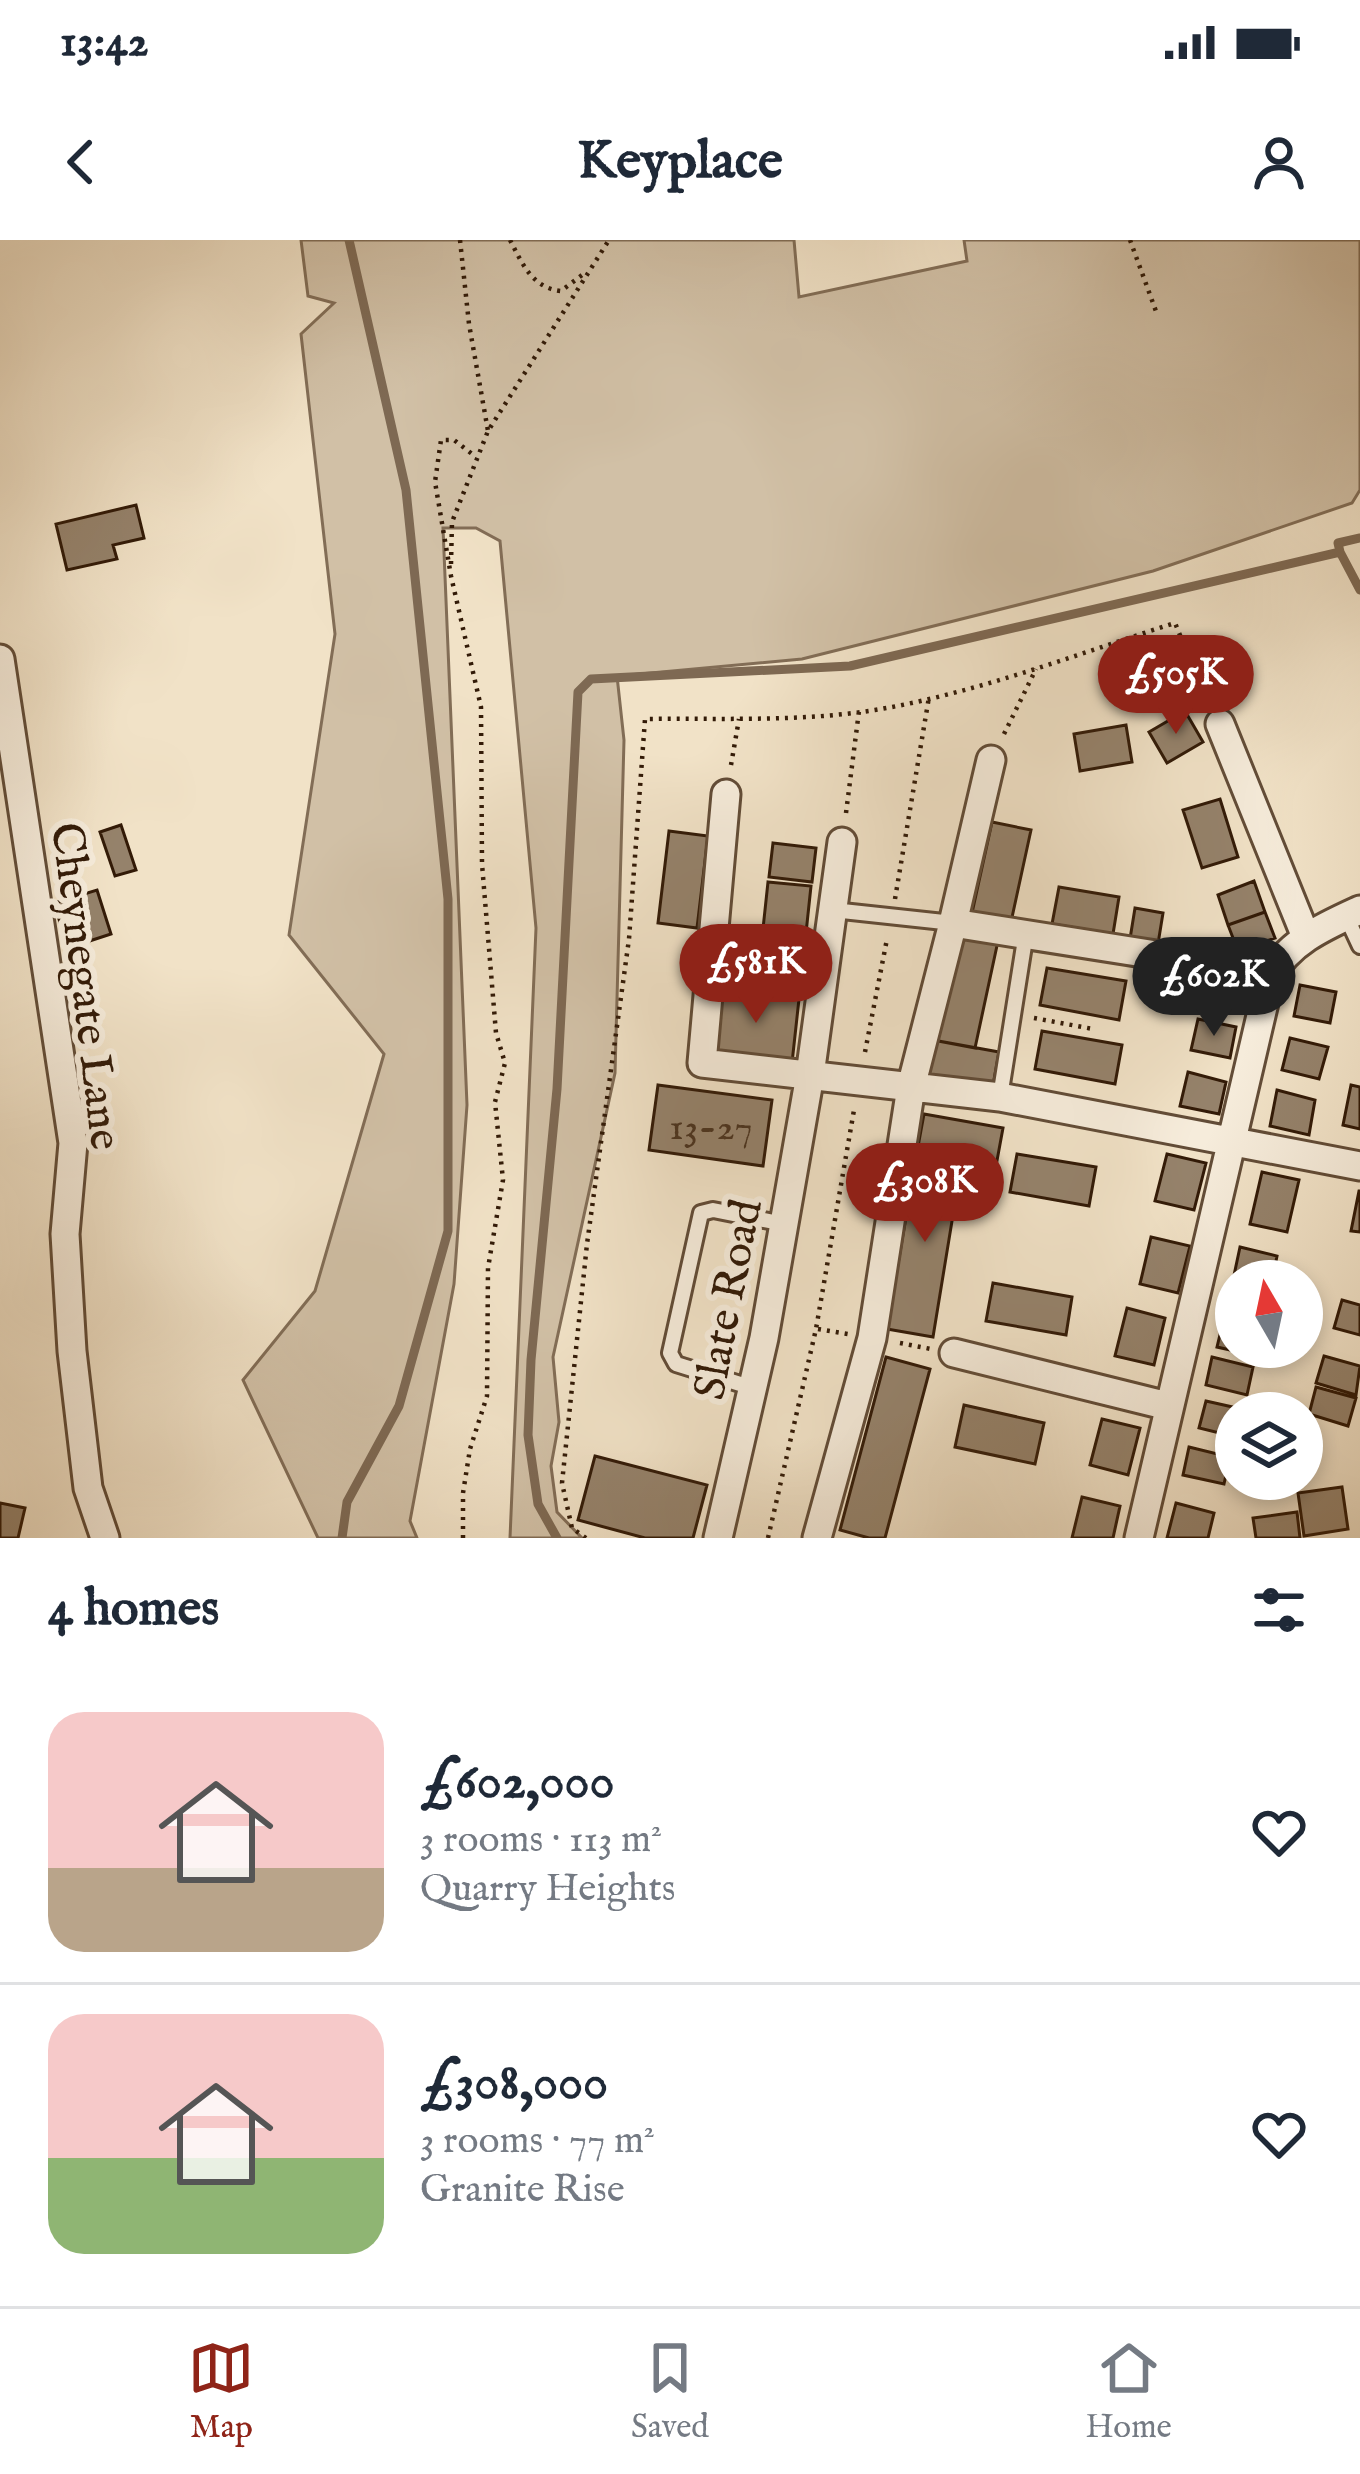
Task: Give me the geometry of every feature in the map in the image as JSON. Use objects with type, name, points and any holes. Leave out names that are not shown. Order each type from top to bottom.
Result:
[{"type":"street","name":"Cheynegate Lane","points":[[0,658],[73,1143],[65,1234],[72,1351],[88,1488],[105,1538]]},
{"type":"street","points":[[1220,724],[1306,937]]},
{"type":"street","points":[[817,1538],[872,1338],[911,1087],[991,760]]},
{"type":"street","points":[[726,794],[702,1063],[1000,1097],[1360,1166]]},
{"type":"street","name":"Slate Road","points":[[718,1538],[784,1224],[842,842]]},
{"type":"street","points":[[1138,1538],[1270,977],[1278,962],[1306,937],[1353,913]]},
{"type":"street","points":[[953,923],[1251,970],[1270,977]]},
{"type":"street","points":[[954,1354],[1168,1406]]},
{"type":"lane","points":[[833,910],[953,923]]},
{"type":"lane","points":[[1353,913],[1360,946]]},
{"type":"lane","points":[[1000,1097],[1026,933]]},
{"type":"lane","points":[[753,1388],[676,1364],[670,1353],[701,1213],[713,1210],[784,1224]]},
{"type":"path","points":[[460,240],[488,431]]},
{"type":"path","points":[[510,240],[529,276],[549,290],[561,291],[574,284],[594,264]]},
{"type":"path","points":[[451,575],[452,522],[488,431],[609,240]]},
{"type":"path","points":[[1130,240],[1157,314]]},
{"type":"path","points":[[463,1538],[463,1492],[470,1449],[487,1396],[488,1268],[503,1180],[495,1102],[505,1063],[496,1033],[482,864],[481,707],[435,482],[441,440],[454,440],[476,457]]},
{"type":"path","points":[[586,1538],[572,1528],[562,1483],[587,1244],[629,938],[646,719],[859,711],[929,697],[1175,623],[1204,694]]},
{"type":"path","points":[[991,760],[1038,666]]},
{"type":"path","points":[[769,1538],[816,1329],[929,697]]},
{"type":"path","points":[[842,842],[859,711]]},
{"type":"path","points":[[726,794],[739,719]]},
{"type":"path","points":[[1013,1014],[1093,1029]]},
{"type":"path","points":[[872,1338],[954,1354]]},
{"type":"shaded area","points":[[301,240],[794,240],[799,297],[967,261],[964,240],[1360,240],[1360,490],[1352,503],[1153,571],[802,659],[617,676],[624,740],[615,1073],[553,1357],[559,1422],[551,1466],[557,1512],[582,1538],[510,1538],[536,928],[500,541],[476,528],[443,528],[467,1105],[454,1284],[410,1521],[417,1538],[318,1538],[243,1380],[315,1291],[384,1054],[289,935],[335,634],[301,334],[334,303],[308,296]]},
{"type":"building","points":[[136,505],[144,538],[113,545],[117,559],[67,570],[56,524]]},
{"type":"building","points":[[1185,711],[1203,742],[1167,763],[1149,732]]},
{"type":"building","points":[[1126,725],[1132,762],[1080,771],[1074,734]]},
{"type":"building","points":[[1220,799],[1238,857],[1202,868],[1183,810]]},
{"type":"building","points":[[992,822],[1031,830],[1011,922],[972,913]]},
{"type":"building","points":[[121,825],[136,870],[115,876],[100,832]]},
{"type":"building","points":[[669,831],[708,836],[697,928],[658,923]]},
{"type":"building","points":[[773,843],[816,848],[812,882],[769,877]]},
{"type":"building","points":[[1254,881],[1265,912],[1228,925],[1218,895]]},
{"type":"building","points":[[768,882],[811,886],[799,999],[756,994]]},
{"type":"building","points":[[1059,887],[1119,897],[1113,934],[1052,924]]},
{"type":"building","points":[[97,890],[111,934],[68,948],[54,903]]},
{"type":"building","points":[[1135,908],[1163,913],[1157,950],[1129,945]]},
{"type":"building","points":[[1265,912],[1275,938],[1238,951],[1228,925]]},
{"type":"building","points":[[957,933],[998,941],[975,1048],[933,1040]]},
{"type":"building","points":[[1047,968],[1126,981],[1119,1020],[1040,1005]]},
{"type":"building","points":[[1207,969],[1245,978],[1238,1009],[1200,1001]]},
{"type":"building","points":[[1300,985],[1336,992],[1330,1023],[1294,1016]]},
{"type":"building","points":[[719,990],[799,999],[792,1063],[712,1054]]},
{"type":"building","points":[[1198,1019],[1236,1027],[1230,1058],[1191,1050]]},
{"type":"building","points":[[1042,1031],[1122,1045],[1115,1084],[1035,1069]]},
{"type":"building","points":[[1290,1038],[1328,1047],[1319,1079],[1282,1070]]},
{"type":"building","points":[[933,1040],[999,1052],[992,1091],[926,1079]]},
{"type":"building","points":[[1188,1072],[1226,1082],[1219,1114],[1180,1106]]},
{"type":"building","points":[[658,1085],[772,1100],[763,1166],[649,1150]]},
{"type":"building","points":[[1351,1085],[1360,1087],[1360,1129],[1343,1125]]},
{"type":"building","points":[[1277,1090],[1315,1100],[1309,1135],[1270,1126]]},
{"type":"building","points":[[924,1114],[1003,1128],[996,1166],[917,1152]]},
{"type":"building","points":[[917,1152],[962,1160],[933,1337],[887,1329]]},
{"type":"building","points":[[1017,1154],[1096,1167],[1089,1206],[1010,1192]]},
{"type":"building","points":[[1167,1154],[1206,1163],[1194,1210],[1155,1201]]},
{"type":"building","points":[[1262,1172],[1299,1180],[1287,1232],[1250,1224]]},
{"type":"building","points":[[1360,1191],[1360,1232],[1351,1231]]},
{"type":"building","points":[[1151,1237],[1190,1246],[1178,1293],[1140,1284]]},
{"type":"building","points":[[1240,1247],[1277,1256],[1276,1260],[1237,1260]]},
{"type":"building","points":[[993,1283],[1072,1297],[1066,1335],[986,1321]]},
{"type":"building","points":[[1342,1300],[1360,1305],[1360,1335],[1334,1328]]},
{"type":"building","points":[[1127,1308],[1165,1318],[1154,1365],[1115,1356]]},
{"type":"building","points":[[886,1357],[930,1369],[885,1538],[869,1538],[840,1530]]},
{"type":"building","points":[[1212,1357],[1215,1368],[1253,1368],[1248,1392],[1206,1385]]},
{"type":"building","points":[[1323,1359],[1360,1366],[1356,1395],[1316,1383]]},
{"type":"building","points":[[1316,1387],[1356,1398],[1348,1426],[1323,1418],[1323,1392],[1315,1392]]},
{"type":"building","points":[[1206,1401],[1215,1403],[1215,1432],[1199,1428]]},
{"type":"building","points":[[964,1405],[1044,1423],[1035,1464],[955,1447]]},
{"type":"building","points":[[1102,1419],[1140,1428],[1128,1475],[1090,1465]]},
{"type":"building","points":[[1189,1447],[1215,1453],[1215,1482],[1183,1475]]},
{"type":"building","points":[[595,1456],[707,1485],[693,1538],[645,1538],[578,1520]]},
{"type":"building","points":[[1342,1487],[1348,1529],[1304,1536],[1299,1500],[1323,1500],[1323,1490]]},
{"type":"building","points":[[1082,1497],[1120,1506],[1113,1538],[1072,1538]]},
{"type":"building","points":[[0,1503],[25,1508],[18,1538],[0,1538]]},
{"type":"building","points":[[1176,1503],[1214,1513],[1208,1538],[1167,1538]]},
{"type":"building","points":[[1297,1512],[1300,1538],[1256,1538],[1253,1518]]},
{"type":"waterway","points":[[342,1538],[347,1502],[399,1406],[448,1231],[448,899],[406,490],[349,240]]},
{"type":"waterway","points":[[557,1538],[538,1504],[528,1435],[557,1089],[578,692],[591,679],[850,666],[1340,552],[1338,543],[1360,538]]},
{"type":"waterway","points":[[1340,552],[1360,590]]}]
